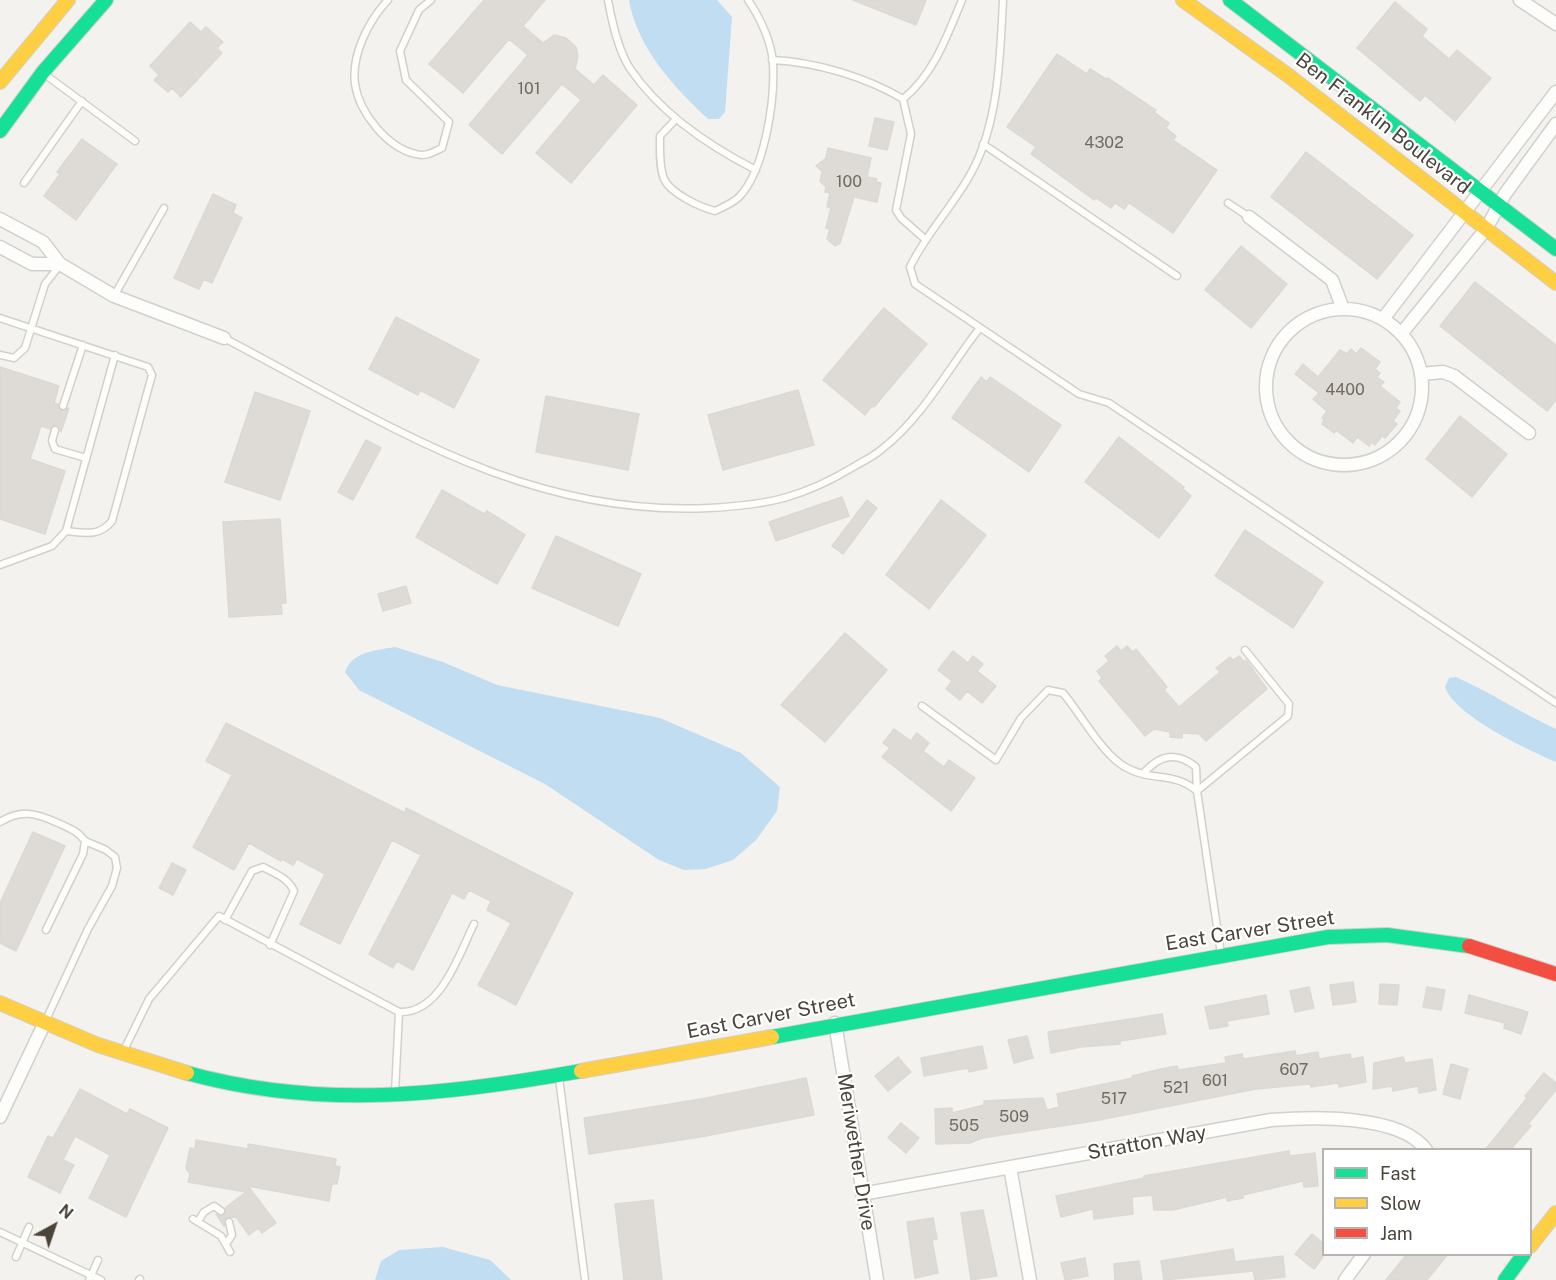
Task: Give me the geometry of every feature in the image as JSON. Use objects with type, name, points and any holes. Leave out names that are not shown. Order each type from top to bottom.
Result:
[{"type":"street","points":[[0,82],[68,0]]},
{"type":"street","points":[[0,130],[43,72],[106,0]]},
{"type":"street","name":"Ben Franklin Boulevard","points":[[1183,0],[1289,76],[1556,283]]},
{"type":"street","name":"Ben Franklin Boulevard","points":[[1230,0],[1556,249]]},
{"type":"street","points":[[1520,0],[1556,24]]},
{"type":"street","points":[[1383,319],[1556,92]]},
{"type":"street","points":[[1401,334],[1486,229],[1505,194],[1556,124]]},
{"type":"street","points":[[1250,217],[1332,280],[1343,309]]},
{"type":"street","points":[[0,219],[44,242],[60,264],[114,296],[224,338]]},
{"type":"street","points":[[0,247],[32,264],[60,264]]},
{"type":"street","points":[[1357,310],[1383,319],[1401,334],[1417,360],[1421,374],[1422,392],[1412,427],[1387,453],[1353,465],[1317,460],[1301,452],[1276,426],[1268,401],[1267,374],[1281,341],[1293,328],[1325,311],[1357,310]]},
{"type":"street","points":[[1421,374],[1443,372],[1455,375],[1529,433]]},
{"type":"street","name":"East Carver Street","points":[[0,1003],[45,1023],[172,1071],[255,1088],[304,1095],[395,1096],[470,1090],[1221,954],[1328,937],[1382,933],[1413,935],[1470,944],[1556,974]]},
{"type":"street","points":[[0,1117],[45,1023]]},
{"type":"street","name":"Meriwether Drive","points":[[835,1023],[877,1280]]},
{"type":"street","name":"Stratton Way","points":[[862,1194],[1260,1122],[1298,1118],[1383,1124],[1404,1131],[1425,1148]]},
{"type":"street","points":[[1010,1167],[1030,1280]]},
{"type":"street","points":[[1532,1243],[1556,1213]]},
{"type":"street","points":[[1345,1280],[1363,1256]]},
{"type":"street","points":[[1504,1280],[1522,1256]]},
{"type":"lane","points":[[388,0],[379,9],[366,32],[355,67],[357,93],[363,108],[379,131],[415,154],[427,155],[442,148],[449,122],[406,80],[400,51],[419,10],[431,0]]},
{"type":"lane","points":[[608,0],[613,25],[630,69],[676,119],[724,153],[756,170]]},
{"type":"lane","points":[[676,119],[660,136],[664,180],[696,206],[715,211],[739,197],[756,170],[769,120],[772,60],[758,16],[748,0]]},
{"type":"lane","points":[[903,99],[925,78],[944,46],[962,0]]},
{"type":"lane","points":[[1003,0],[993,102],[983,144],[972,172],[910,267],[915,284],[1079,394],[1109,403],[1556,703]]},
{"type":"lane","points":[[772,60],[795,61],[819,67],[884,87],[903,99],[911,134],[896,210],[901,218],[926,240]]},
{"type":"lane","points":[[43,72],[135,141]]},
{"type":"lane","points":[[24,183],[82,101]]},
{"type":"lane","points":[[983,144],[1177,276]]},
{"type":"lane","points":[[1228,203],[1250,217]]},
{"type":"lane","points":[[114,296],[164,208]]},
{"type":"lane","points":[[0,355],[14,358],[20,355],[45,284],[60,264]]},
{"type":"lane","points":[[0,318],[148,367],[152,375],[112,521],[104,531],[95,533],[66,531]]},
{"type":"lane","points":[[224,338],[379,421],[475,468],[570,497],[621,507],[678,510],[753,506],[790,498],[833,479],[882,450],[905,428],[979,329]]},
{"type":"lane","points":[[63,406],[83,345]]},
{"type":"lane","points":[[0,565],[52,546],[66,531],[115,355]]},
{"type":"lane","points":[[55,430],[52,441],[55,449],[86,458]]},
{"type":"lane","points":[[1197,791],[1288,716],[1289,704],[1245,650]]},
{"type":"lane","points":[[922,706],[996,760],[1021,718],[1048,690],[1063,693],[1094,735],[1125,768],[1143,774],[1184,780],[1197,791]]},
{"type":"lane","points":[[1143,774],[1152,764],[1167,758],[1184,758],[1196,767],[1197,791],[1221,954]]},
{"type":"lane","points":[[0,822],[16,813],[35,813],[79,832],[85,841],[106,850],[115,857],[117,868],[112,886],[88,929],[45,1023]]},
{"type":"lane","points":[[46,930],[83,854],[85,841]]},
{"type":"lane","points":[[225,920],[252,871],[257,867],[263,867],[282,877],[291,883],[294,891],[270,945]]},
{"type":"lane","points":[[122,1053],[149,999],[219,916],[399,1012],[409,1012],[431,1001],[441,987],[474,924]]},
{"type":"lane","points":[[395,1096],[399,1012]]},
{"type":"lane","points":[[558,1075],[585,1280]]},
{"type":"lane","points":[[221,1211],[214,1206],[195,1220],[221,1236],[230,1252]]},
{"type":"lane","points":[[226,1244],[232,1235],[230,1222]]},
{"type":"lane","points":[[16,1257],[29,1227]]},
{"type":"lane","points":[[0,1232],[90,1278],[101,1280]]},
{"type":"lane","points":[[90,1278],[98,1260]]},
{"type":"water","points":[[629,0],[717,0],[732,17],[725,112],[719,119],[708,119],[682,94],[659,66],[640,34]]},
{"type":"water","points":[[395,647],[443,662],[497,685],[660,718],[741,753],[780,787],[777,811],[756,840],[733,860],[706,869],[684,870],[659,860],[545,784],[359,690],[345,672],[353,660],[365,653]]},
{"type":"water","points":[[1456,677],[1556,729],[1556,762],[1494,731],[1463,709],[1451,698],[1445,687],[1449,678]]},
{"type":"water","points":[[443,1247],[490,1260],[511,1280],[375,1280],[381,1261],[399,1250]]},
{"type":"building","points":[[484,0],[545,0],[523,26],[543,43],[554,35],[566,38],[576,47],[578,56],[575,69],[594,85],[603,75],[637,105],[571,183],[536,153],[581,100],[562,84],[502,154],[469,125],[528,55],[509,39],[463,93],[429,64]]},
{"type":"building","points":[[853,0],[926,0],[916,25]]},
{"type":"building","points":[[1395,2],[1427,29],[1422,36],[1449,59],[1457,50],[1491,78],[1455,121],[1425,95],[1420,101],[1357,48]]},
{"type":"building","points":[[190,22],[201,32],[206,27],[223,42],[217,48],[222,53],[181,97],[172,88],[168,92],[154,80],[159,75],[150,66]]},
{"type":"building","points":[[1057,54],[1087,74],[1090,69],[1108,78],[1156,110],[1154,112],[1169,123],[1166,128],[1176,136],[1173,140],[1217,170],[1173,233],[1129,203],[1124,209],[1115,203],[1111,208],[1096,198],[1094,200],[1031,154],[1036,147],[1007,127]]},
{"type":"building","points":[[875,118],[894,122],[887,150],[869,146]]},
{"type":"building","points":[[82,139],[117,164],[76,220],[44,196],[60,174],[57,172]]},
{"type":"building","points":[[828,148],[871,158],[867,177],[877,179],[876,182],[881,183],[877,202],[854,197],[840,243],[835,246],[827,239],[830,229],[826,228],[831,207],[827,207],[830,193],[825,192],[826,187],[820,181],[822,171],[816,166],[826,158]]},
{"type":"building","points":[[1306,152],[1413,235],[1377,279],[1271,197]]},
{"type":"building","points":[[213,194],[236,205],[233,213],[242,218],[212,283],[204,279],[199,289],[174,278]]},
{"type":"building","points":[[1241,246],[1287,284],[1251,328],[1205,290]]},
{"type":"building","points":[[1475,282],[1556,345],[1556,400],[1547,411],[1440,326]]},
{"type":"building","points":[[884,308],[927,344],[865,415],[823,380]]},
{"type":"building","points":[[396,317],[479,360],[454,408],[420,390],[418,395],[369,369]]},
{"type":"building","points":[[1361,348],[1380,362],[1375,369],[1380,373],[1377,377],[1384,382],[1380,386],[1400,402],[1396,408],[1400,411],[1393,421],[1397,424],[1385,438],[1382,436],[1375,445],[1372,442],[1369,446],[1357,437],[1353,443],[1336,430],[1334,433],[1322,424],[1324,420],[1322,418],[1327,411],[1313,399],[1319,393],[1295,374],[1303,364],[1318,377],[1340,350],[1347,354],[1351,349],[1356,354]]},
{"type":"building","points":[[0,367],[59,386],[54,403],[58,404],[62,411],[69,408],[61,432],[57,425],[50,429],[41,426],[30,459],[65,471],[45,534],[0,519]]},
{"type":"building","points":[[981,377],[987,382],[990,377],[1061,425],[1029,472],[952,418]]},
{"type":"building","points":[[798,390],[814,445],[723,470],[708,415]]},
{"type":"building","points":[[255,392],[310,411],[280,500],[225,482]]},
{"type":"building","points":[[546,396],[639,414],[628,470],[536,452]]},
{"type":"building","points":[[1460,416],[1507,454],[1472,497],[1426,459]]},
{"type":"building","points":[[1119,437],[1184,487],[1183,489],[1191,496],[1159,538],[1085,482]]},
{"type":"building","points":[[366,440],[381,448],[353,500],[338,492]]},
{"type":"building","points":[[442,490],[484,514],[487,511],[525,535],[497,584],[416,537]]},
{"type":"building","points":[[842,497],[849,516],[776,541],[769,522]]},
{"type":"building","points":[[867,500],[877,508],[843,554],[832,546]]},
{"type":"building","points":[[941,500],[986,535],[929,609],[886,575]]},
{"type":"building","points":[[280,519],[286,603],[281,603],[282,614],[229,617],[223,522]]},
{"type":"building","points":[[1245,530],[1323,582],[1293,628],[1215,576]]},
{"type":"building","points":[[556,536],[641,574],[618,626],[532,588]]},
{"type":"building","points":[[406,586],[411,603],[383,611],[378,594]]},
{"type":"building","points":[[845,633],[887,670],[825,742],[781,705]]},
{"type":"building","points":[[1117,646],[1121,651],[1127,646],[1133,652],[1136,649],[1167,687],[1164,690],[1179,707],[1220,672],[1216,668],[1230,657],[1233,660],[1239,656],[1244,662],[1246,660],[1267,689],[1206,741],[1199,734],[1182,733],[1182,738],[1170,737],[1170,732],[1154,729],[1145,736],[1099,681],[1102,678],[1097,671],[1109,661],[1105,656]]},
{"type":"building","points":[[953,651],[968,663],[973,656],[983,664],[977,671],[996,686],[982,703],[967,691],[960,700],[946,689],[952,681],[938,670]]},
{"type":"building","points":[[226,723],[405,813],[406,808],[573,893],[516,1005],[478,985],[511,923],[487,910],[491,901],[469,890],[464,899],[452,893],[413,970],[397,961],[393,968],[369,954],[421,855],[392,840],[340,944],[300,924],[325,874],[297,859],[293,865],[282,859],[281,861],[249,843],[234,870],[193,847],[232,775],[206,761]]},
{"type":"building","points":[[894,729],[911,741],[917,733],[929,743],[923,751],[944,767],[949,760],[975,778],[951,811],[882,757],[890,748],[883,743]]},
{"type":"building","points":[[33,832],[65,846],[16,951],[0,943],[0,903]]},
{"type":"building","points":[[172,863],[186,870],[173,895],[159,888]]},
{"type":"building","points":[[1353,982],[1356,1002],[1333,1005],[1330,985]]},
{"type":"building","points":[[1380,984],[1399,985],[1397,1005],[1379,1004]]},
{"type":"building","points":[[1309,987],[1314,1008],[1295,1012],[1290,991]]},
{"type":"building","points":[[1427,987],[1445,990],[1441,1010],[1423,1007]]},
{"type":"building","points":[[1266,995],[1269,1014],[1227,1021],[1228,1026],[1210,1029],[1205,1007]]},
{"type":"building","points":[[1469,995],[1528,1012],[1521,1034],[1504,1028],[1505,1023],[1465,1013]]},
{"type":"building","points":[[1162,1014],[1166,1034],[1120,1041],[1120,1044],[1081,1047],[1051,1053],[1048,1032]]},
{"type":"building","points":[[1027,1036],[1033,1058],[1014,1063],[1008,1040]]},
{"type":"building","points":[[982,1046],[987,1068],[969,1072],[968,1068],[924,1076],[921,1058]]},
{"type":"building","points":[[1295,1051],[1296,1056],[1318,1052],[1319,1059],[1350,1054],[1351,1059],[1363,1057],[1366,1082],[1339,1087],[1338,1083],[1311,1087],[1310,1084],[1256,1089],[1094,1121],[982,1138],[970,1143],[936,1144],[935,1109],[952,1108],[952,1113],[984,1105],[984,1101],[1043,1098],[1047,1110],[1059,1107],[1057,1094],[1133,1078],[1132,1076],[1161,1069],[1177,1066],[1178,1070],[1226,1063],[1225,1057],[1242,1054],[1243,1059]]},
{"type":"building","points":[[898,1057],[911,1072],[888,1091],[875,1076]]},
{"type":"building","points":[[1403,1057],[1405,1063],[1432,1059],[1436,1090],[1419,1093],[1418,1086],[1393,1091],[1392,1086],[1373,1089],[1374,1063]]},
{"type":"building","points":[[1451,1064],[1468,1069],[1460,1099],[1443,1094]]},
{"type":"building","points":[[1544,1073],[1556,1083],[1556,1090],[1528,1124],[1531,1126],[1512,1148],[1487,1148],[1527,1098],[1525,1096]]},
{"type":"building","points":[[806,1078],[814,1115],[700,1137],[589,1154],[584,1118],[701,1099]]},
{"type":"building","points":[[80,1089],[127,1114],[130,1109],[168,1128],[126,1217],[89,1198],[110,1155],[75,1136],[63,1160],[74,1165],[60,1193],[28,1177],[48,1136],[53,1138]]},
{"type":"building","points":[[901,1123],[919,1138],[906,1153],[888,1138]]},
{"type":"building","points":[[196,1140],[248,1149],[248,1144],[336,1159],[335,1166],[340,1167],[337,1184],[332,1184],[329,1201],[248,1186],[276,1223],[262,1233],[258,1228],[249,1235],[236,1217],[226,1218],[224,1226],[216,1214],[224,1215],[225,1208],[246,1192],[188,1182],[190,1174],[186,1168],[190,1148],[195,1149]]},
{"type":"building","points":[[1289,1151],[1290,1156],[1315,1153],[1318,1186],[1304,1187],[1303,1181],[1243,1195],[1243,1198],[1227,1201],[1227,1197],[1173,1210],[1154,1210],[1152,1195],[1132,1197],[1133,1214],[1094,1219],[1093,1209],[1061,1217],[1056,1196],[1144,1178],[1144,1176]]},
{"type":"building","points":[[653,1200],[662,1280],[624,1280],[615,1204]]},
{"type":"building","points":[[983,1210],[997,1276],[971,1280],[961,1213]]},
{"type":"building","points":[[933,1218],[937,1239],[932,1240],[938,1273],[915,1278],[907,1222]]},
{"type":"building","points":[[1312,1234],[1322,1242],[1323,1257],[1314,1269],[1295,1254]]},
{"type":"building","points":[[1233,1249],[1235,1262],[1283,1256],[1285,1277],[1255,1280],[1253,1271],[1164,1280],[1161,1261]]},
{"type":"building","points":[[1405,1256],[1446,1256],[1427,1280],[1386,1280]]},
{"type":"building","points":[[1085,1258],[1088,1276],[1065,1280],[1061,1263]]},
{"type":"building","points":[[1139,1261],[1142,1280],[1115,1280],[1114,1264]]},
{"type":"traffic: fast","points":[[0,131],[43,72],[106,0]]},
{"type":"traffic: fast","points":[[1230,0],[1556,249]]},
{"type":"traffic: fast","points":[[772,1037],[1328,937],[1387,935],[1469,946]]},
{"type":"traffic: fast","points":[[187,1073],[237,1085],[286,1092],[384,1095],[482,1087],[581,1071]]},
{"type":"traffic: fast","points":[[1505,1280],[1523,1256]]},
{"type":"traffic: slow","points":[[0,82],[68,0]]},
{"type":"traffic: slow","points":[[1183,0],[1289,76],[1556,283]]},
{"type":"traffic: slow","points":[[0,1003],[98,1045],[187,1073]]},
{"type":"traffic: slow","points":[[581,1071],[772,1037]]},
{"type":"traffic: slow","points":[[1532,1243],[1556,1213]]},
{"type":"traffic: jam","points":[[1469,946],[1556,974]]}]
